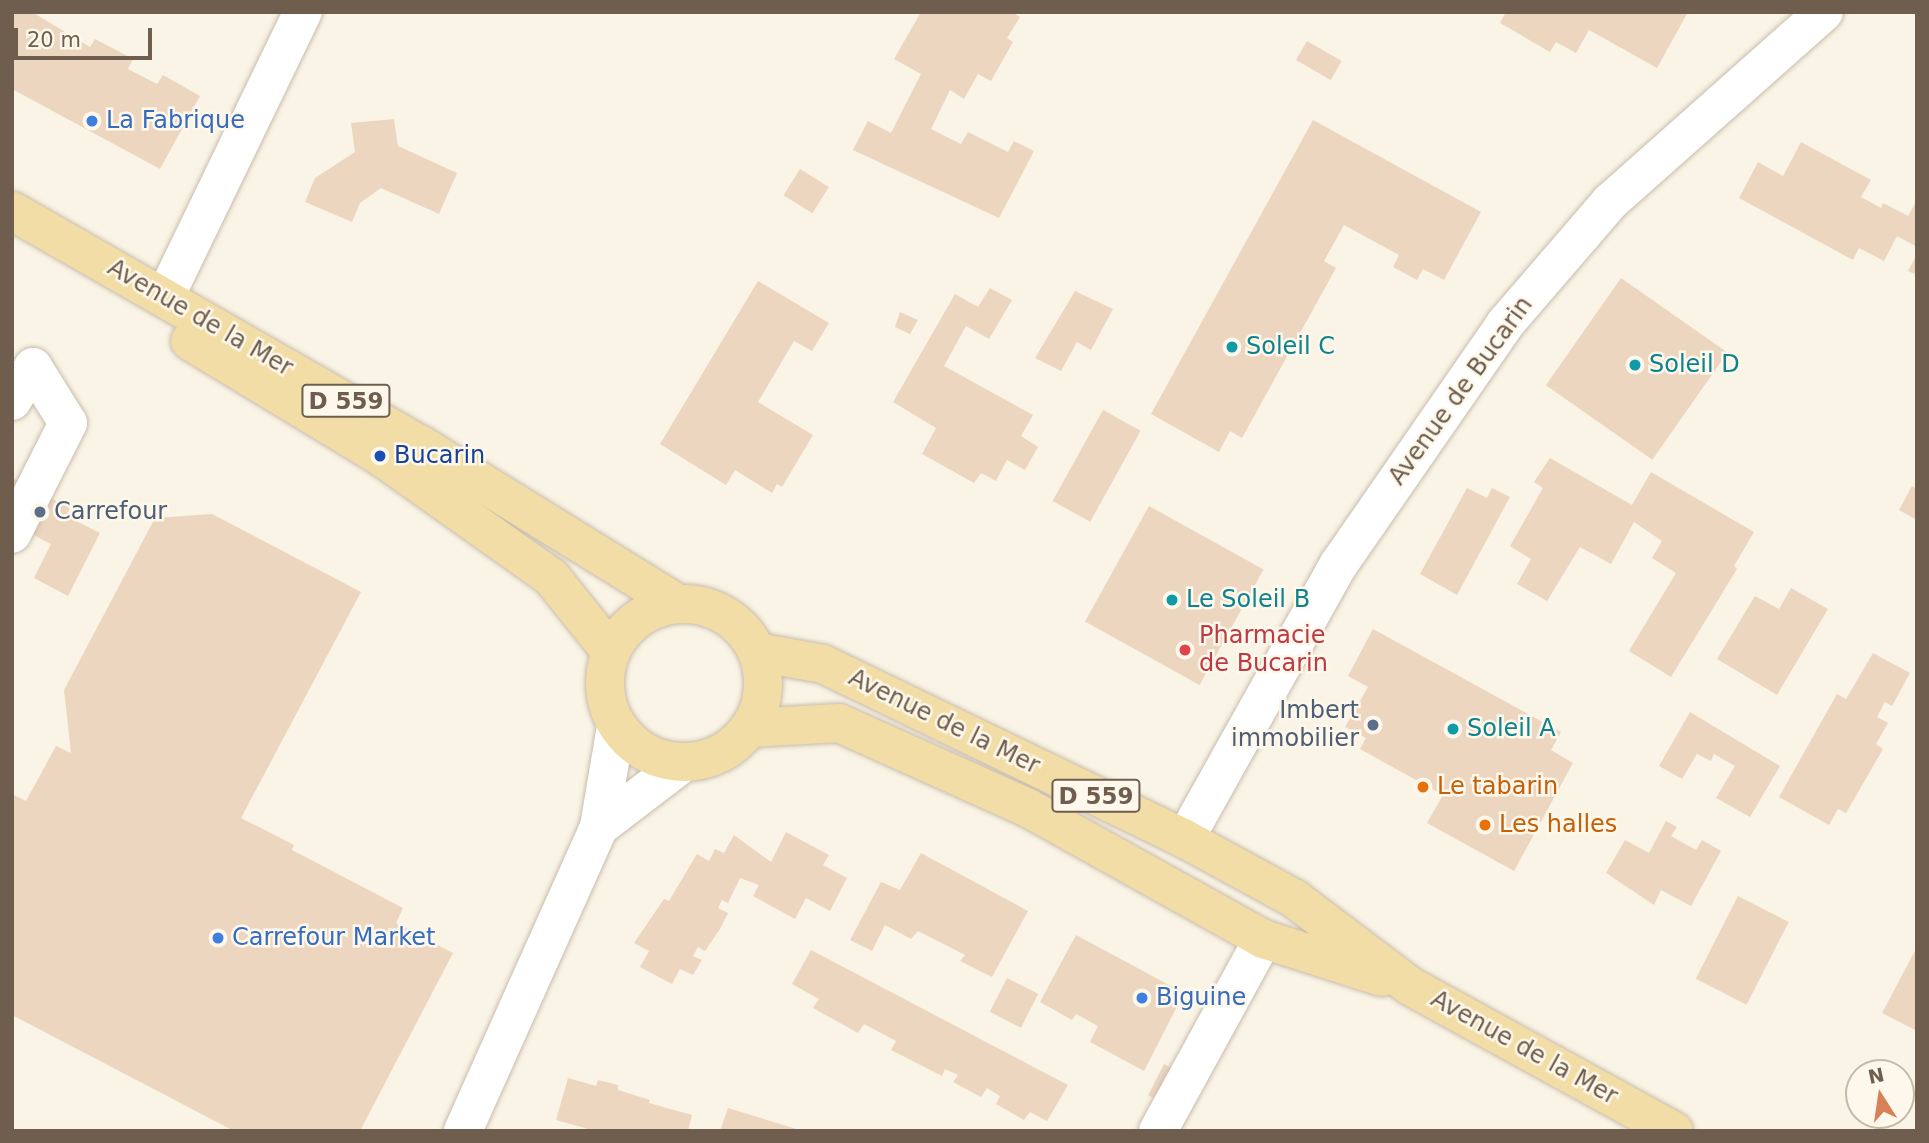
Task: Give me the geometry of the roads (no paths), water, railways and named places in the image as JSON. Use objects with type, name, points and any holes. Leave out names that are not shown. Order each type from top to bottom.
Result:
[{"type":"main road","name":"Avenue de la Mer","points":[[12,211],[421,445],[674,601]]},
{"type":"main road","name":"Avenue de la Mer","points":[[12,239],[380,456],[551,577],[611,652]]},
{"type":"main road","points":[[674,601],[722,613],[743,630],[757,652],[764,677],[762,704],[751,728],[732,747],[709,760],[683,763],[657,759],[634,747],[616,727],[605,690],[611,652],[625,630],[645,613],[674,601]]},
{"type":"main road","name":"Avenue de la Mer","points":[[757,652],[823,664],[1185,839],[1295,899],[1410,986],[1674,1131]]},
{"type":"main road","name":"Avenue de la Mer","points":[[751,728],[839,723],[1028,808],[1263,939],[1410,986]]},
{"type":"street","points":[[165,297],[303,12]]},
{"type":"street","name":"Avenue de Bucarin","points":[[1185,839],[1339,564],[1505,324],[1610,202],[1824,12]]},
{"type":"street","points":[[12,401],[33,367],[68,423],[12,534]]},
{"type":"street","points":[[463,1131],[599,827],[616,727]]},
{"type":"street","points":[[599,827],[683,763]]},
{"type":"street","points":[[1158,1131],[1263,939]]},
{"type":"place","name":"La Fabrique","points":[[92,121]]},
{"type":"place","name":"Soleil C","points":[[1232,347]]},
{"type":"place","name":"Soleil D","points":[[1635,365]]},
{"type":"place","name":"Bucarin","points":[[380,456]]},
{"type":"place","name":"Carrefour","points":[[40,512]]},
{"type":"place","name":"Le Soleil B","points":[[1172,600]]},
{"type":"place","name":"Pharmacie de Bucarin","points":[[1185,650]]},
{"type":"place","name":"Imbert immobilier","points":[[1373,725]]},
{"type":"place","name":"Soleil A","points":[[1453,729]]},
{"type":"place","name":"Le tabarin","points":[[1423,787]]},
{"type":"place","name":"Les halles","points":[[1485,825]]},
{"type":"place","name":"Carrefour Market","points":[[218,938]]},
{"type":"place","name":"Biguine","points":[[1142,998]]}]
